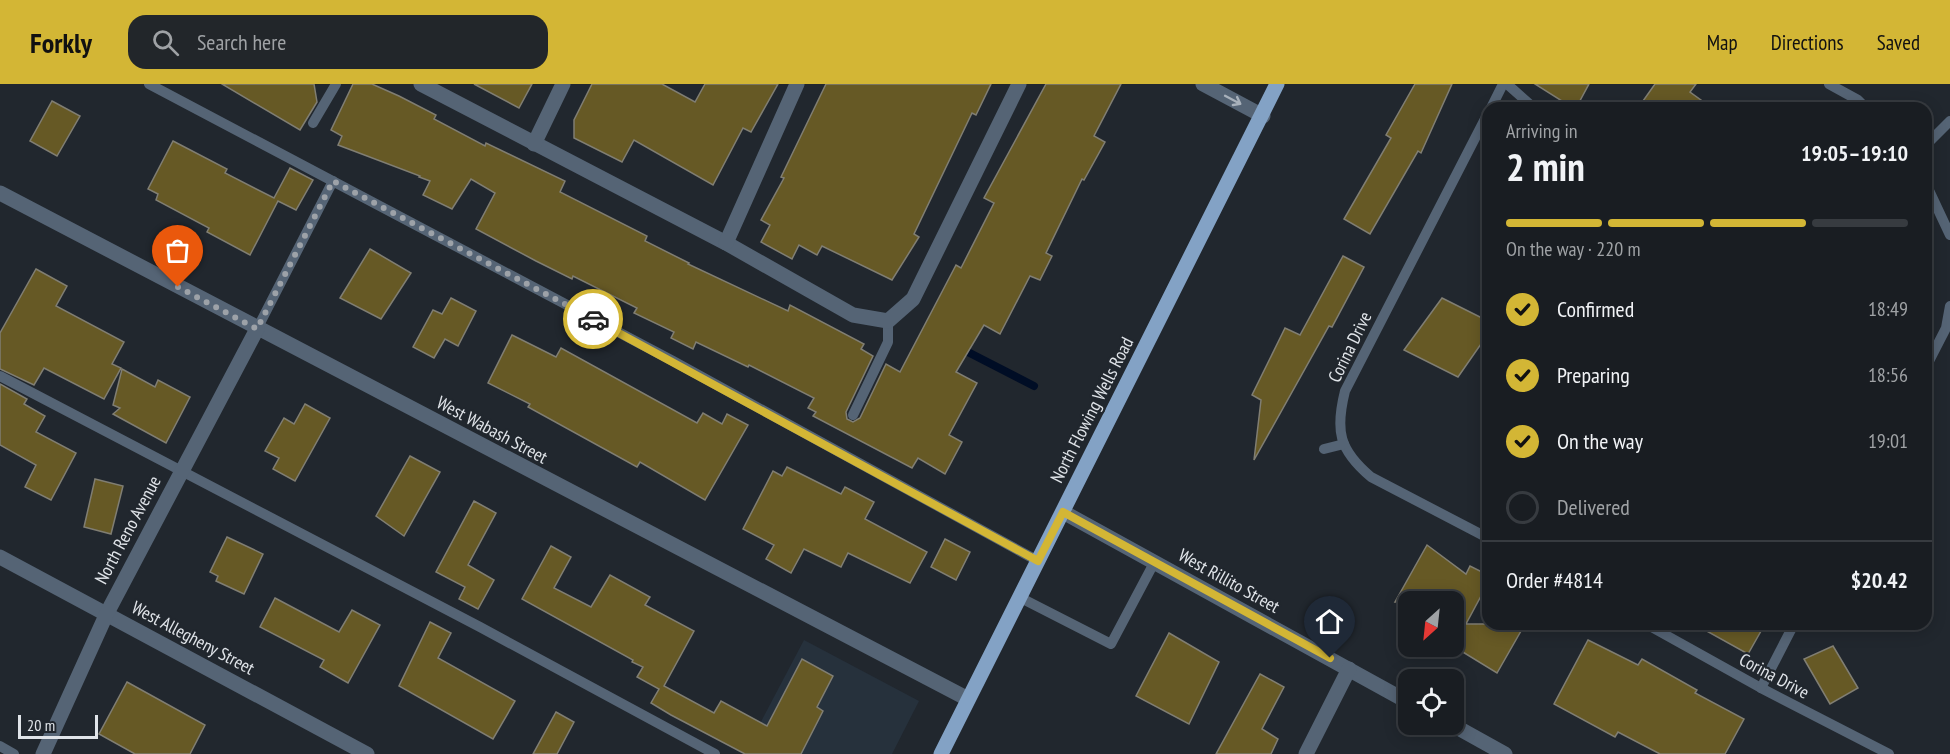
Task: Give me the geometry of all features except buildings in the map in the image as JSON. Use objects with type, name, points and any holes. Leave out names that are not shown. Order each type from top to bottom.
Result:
[{"type":"main road","name":"North Flowing Wells Road","points":[[941,754],[1263,116],[1277,84]]},
{"type":"street","points":[[421,84],[726,243],[853,315],[888,321],[913,299],[1019,84]]},
{"type":"street","points":[[534,144],[563,84]]},
{"type":"street","points":[[726,243],[797,84]]},
{"type":"street","points":[[1203,84],[1263,116]]},
{"type":"street","name":"West Wabash Street","points":[[0,193],[968,699]]},
{"type":"street","name":"North Reno Avenue","points":[[44,754],[107,613],[257,329]]},
{"type":"street","name":"West Rillito Street","points":[[1063,512],[1398,696]]},
{"type":"street","name":"West Allegheny Street","points":[[0,557],[367,754]]},
{"type":"street","points":[[1305,754],[1349,669]]},
{"type":"street","points":[[1464,732],[1504,754]]},
{"type":"lane","points":[[149,84],[662,356],[1038,561]]},
{"type":"lane","points":[[313,123],[336,84]]},
{"type":"lane","points":[[1494,102],[1505,84],[1527,102]]},
{"type":"lane","points":[[1829,84],[1860,102]]},
{"type":"lane","points":[[1932,139],[1950,121]]},
{"type":"lane","name":"Corina Drive","points":[[1482,125],[1345,391],[1339,425],[1344,444],[1358,466],[1371,477],[1482,535]]},
{"type":"lane","points":[[257,329],[333,181]]},
{"type":"lane","points":[[1932,197],[1950,235]]},
{"type":"lane","points":[[1932,355],[1946,328],[1950,306]]},
{"type":"lane","points":[[853,415],[888,342],[888,321]]},
{"type":"lane","points":[[0,376],[480,627],[715,754]]},
{"type":"lane","points":[[1324,449],[1344,444]]},
{"type":"lane","points":[[1019,597],[1111,644],[1154,563]]},
{"type":"lane","name":"Corina Drive","points":[[1657,630],[1761,688],[1889,754]]},
{"type":"lane","points":[[1761,688],[1791,630]]},
{"type":"lane","points":[[0,746],[14,754]]},
{"type":"shaded area","points":[[804,640],[919,701],[892,754],[744,754]]},
{"type":"waterway","points":[[960,348],[1034,386]]},
{"type":"way so far","points":[[178,287],[257,329],[333,181],[593,319]]},
{"type":"route","points":[[593,319],[1038,561],[1063,512],[1330,658]]}]
